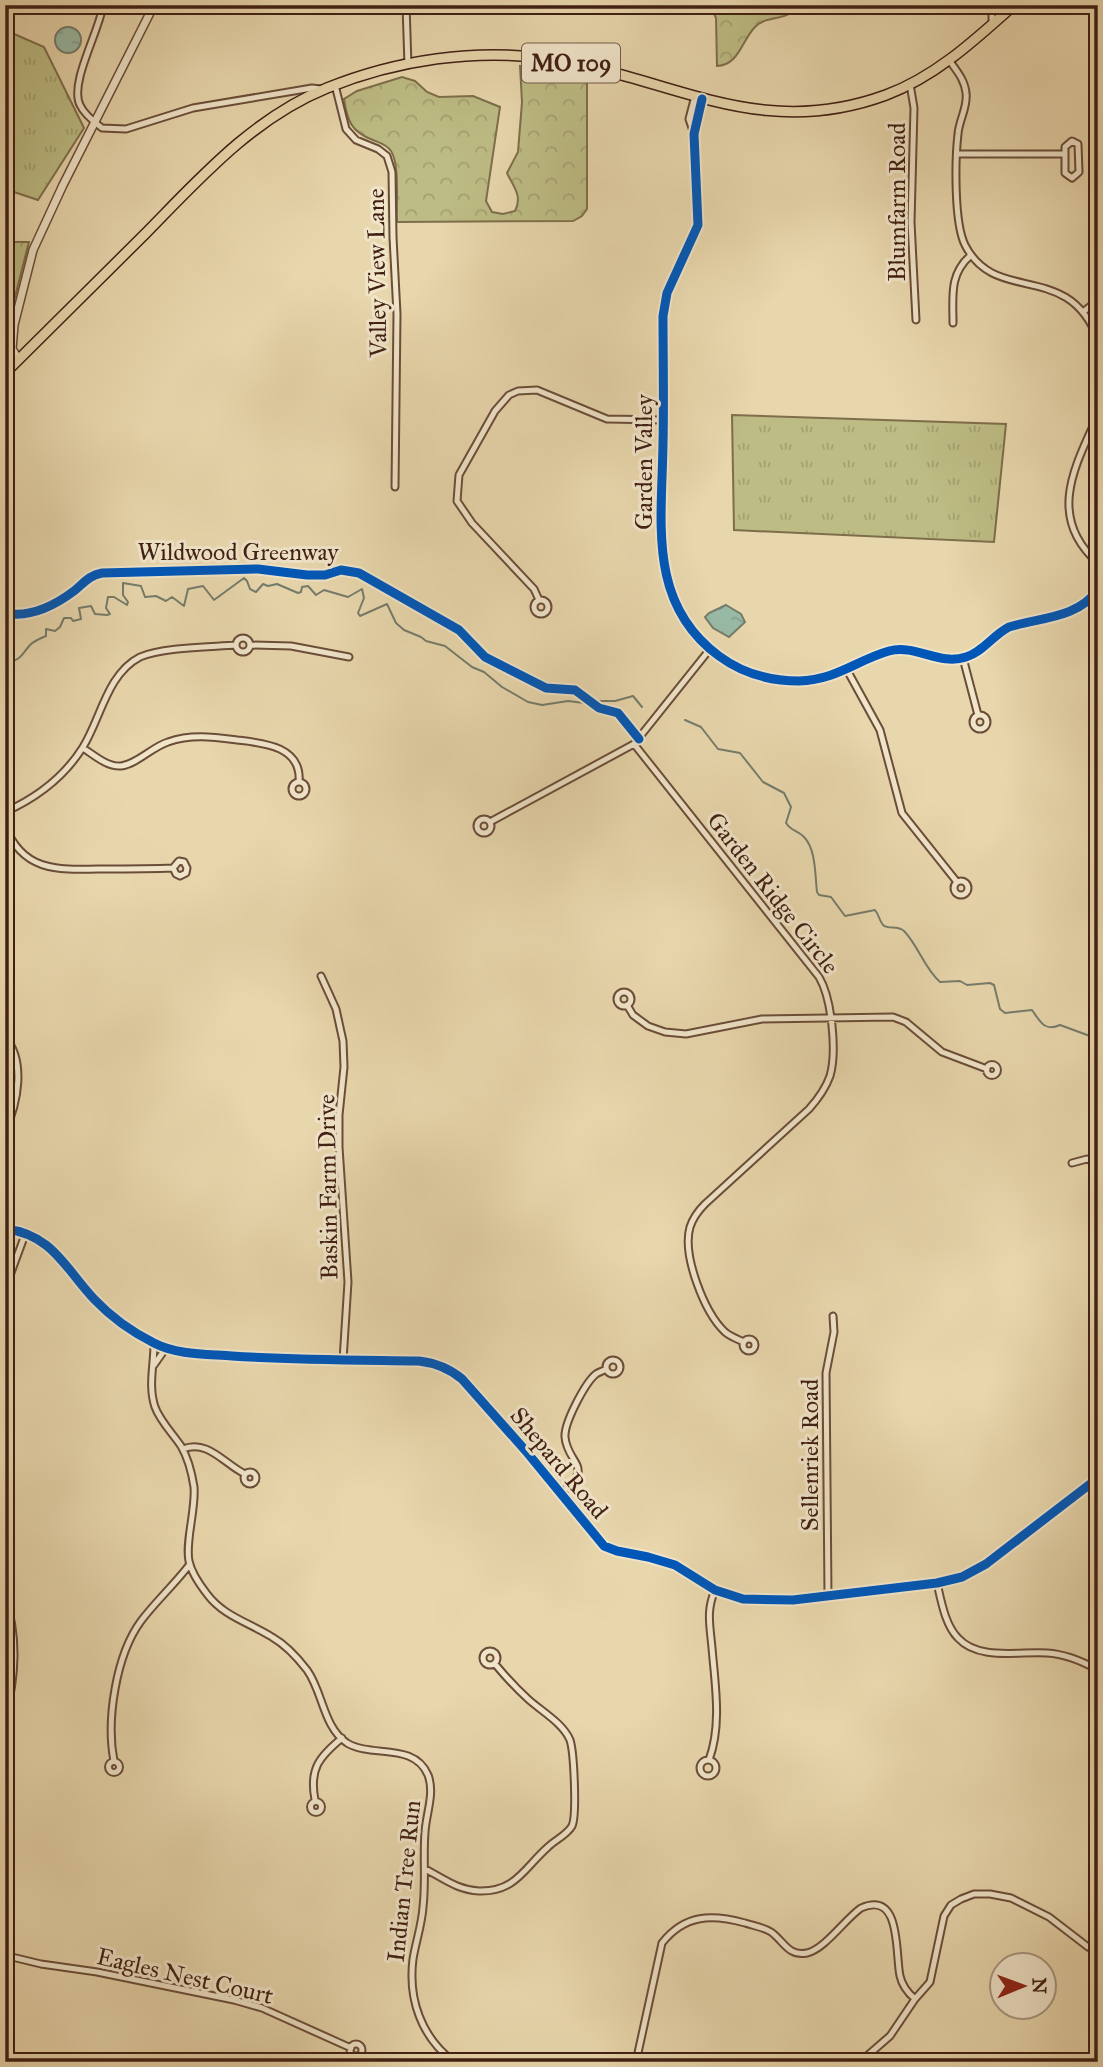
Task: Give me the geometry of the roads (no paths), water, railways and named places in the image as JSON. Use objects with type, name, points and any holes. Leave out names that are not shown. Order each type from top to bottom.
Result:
[{"type":"main road","name":"MO 109","points":[[5,373],[227,152],[276,115],[335,85],[408,65],[468,56],[529,57],[564,62],[748,110],[806,112],[856,104],[910,84],[949,60],[1014,5]]},
{"type":"street","points":[[103,5],[101,18],[86,54],[78,97],[80,105],[102,128],[126,129],[193,108],[312,88],[323,90]]},
{"type":"street","points":[[19,360],[14,355],[12,340],[29,262],[63,185],[154,5]]},
{"type":"street","points":[[406,5],[408,65]]},
{"type":"street","points":[[992,5],[992,25]]},
{"type":"street","points":[[949,60],[963,79],[967,93],[957,136],[957,219],[971,255],[993,274],[1015,282],[1048,287],[1067,297],[1083,312],[1098,339]]},
{"type":"street","name":"Blumfarm Road","points":[[910,84],[914,108],[911,222],[916,320]]},
{"type":"street","name":"Valley View Lane","points":[[335,85],[346,129],[356,141],[378,149],[387,156],[393,172],[397,311],[395,488]]},
{"type":"street","name":"Garden Valley","points":[[699,97],[689,119],[694,134],[698,225],[663,303],[662,506],[666,577],[679,614],[690,630],[710,649],[743,670],[780,680],[820,678],[897,649],[921,651],[943,659],[963,658]]},
{"type":"street","points":[[1074,141],[1078,144],[1079,172],[1075,177],[1066,175],[1065,154],[1068,143],[1074,141]]},
{"type":"street","points":[[957,154],[1065,154]]},
{"type":"street","points":[[953,323],[954,279],[971,255]]},
{"type":"street","points":[[1083,312],[1098,300]]},
{"type":"street","points":[[539,600],[534,589],[472,523],[457,500],[459,475],[499,405],[509,396],[528,389],[607,419],[664,420]]},
{"type":"street","points":[[1098,415],[1073,471],[1069,499],[1077,537],[1098,563]]},
{"type":"street","points":[[978,715],[963,658],[978,652],[1009,627],[1076,611],[1090,601],[1098,590]]},
{"type":"street","points":[[5,812],[55,780],[83,748],[111,689],[124,669],[150,654],[236,645],[237,641],[243,638],[248,640],[250,645],[291,646],[349,657]]},
{"type":"street","points":[[490,822],[634,744],[710,649]]},
{"type":"street","points":[[847,670],[880,730],[902,813],[957,882]]},
{"type":"street","points":[[83,748],[114,766],[124,766],[156,747],[183,738],[208,737],[267,743],[278,747],[295,762],[299,771],[299,782]]},
{"type":"street","name":"Garden Ridge Circle","points":[[634,744],[819,977],[830,1003],[831,1069],[818,1099],[705,1204],[690,1226],[688,1246],[696,1284],[724,1331],[744,1342]]},
{"type":"street","points":[[5,825],[22,853],[46,867],[173,868]]},
{"type":"street","name":"Baskin Farm Drive","points":[[321,976],[336,1009],[343,1041],[344,1067],[339,1133],[348,1282],[343,1360]]},
{"type":"street","points":[[627,1005],[633,1015],[648,1026],[677,1034],[699,1033],[762,1019],[898,1018],[942,1052],[987,1069]]},
{"type":"street","points":[[5,1037],[16,1055],[18,1077],[5,1130]]},
{"type":"street","points":[[1072,1163],[1087,1159],[1098,1164]]},
{"type":"street","name":"Shepard Road","points":[[5,1229],[38,1238],[60,1257],[93,1299],[111,1315],[155,1344],[166,1348],[227,1356],[419,1361],[434,1363],[451,1371],[462,1379],[604,1546],[675,1566],[730,1596],[760,1601],[937,1583],[962,1577],[986,1564],[1098,1478]]},
{"type":"street","points":[[5,1289],[26,1233]]},
{"type":"street","name":"Sellenriek Road","points":[[828,1595],[826,1373],[834,1332],[833,1316]]},
{"type":"street","points":[[155,1344],[151,1381],[156,1409],[183,1449],[194,1487],[190,1563],[207,1594],[216,1604],[273,1637],[298,1659],[316,1683],[329,1720],[342,1738],[323,1754],[317,1765],[313,1783],[315,1800]]},
{"type":"street","points":[[154,1364],[166,1348]]},
{"type":"street","points":[[561,1493],[574,1482],[578,1473],[577,1461],[566,1443],[566,1429],[592,1380],[596,1374],[606,1369]]},
{"type":"street","points":[[5,1444],[9,1473],[5,1511]]},
{"type":"street","points":[[183,1449],[202,1446],[244,1474]]},
{"type":"street","points":[[114,1761],[113,1706],[126,1651],[139,1624],[190,1563]]},
{"type":"street","points":[[937,1583],[950,1624],[957,1638],[967,1646],[988,1651],[1049,1653],[1070,1657],[1098,1670]]},
{"type":"street","points":[[709,1760],[716,1743],[709,1604],[715,1590]]},
{"type":"street","points":[[5,1596],[14,1628],[15,1646],[13,1681],[5,1717]]},
{"type":"street","points":[[425,1869],[464,1889],[478,1891],[500,1888],[518,1879],[547,1847],[573,1825],[574,1776],[570,1741],[551,1718],[527,1699],[495,1664]]},
{"type":"street","name":"Indian Tree Run","points":[[342,1738],[364,1749],[403,1755],[415,1760],[425,1770],[430,1791],[425,1830],[423,1908],[411,1981],[415,2003],[427,2033],[442,2053],[454,2062]]},
{"type":"street","points":[[860,2062],[890,2036],[930,1982],[944,1916],[951,1905],[969,1896],[990,1894],[1011,1898],[1049,1916],[1088,1947],[1098,1951]]},
{"type":"street","points":[[636,2062],[662,1943],[684,1923],[701,1917],[715,1916],[764,1928],[775,1934],[786,1948],[805,1953],[818,1947],[861,1908],[879,1905],[887,1911],[893,1922],[900,1978],[915,1999]]},
{"type":"street","name":"Eagles Nest Court","points":[[5,1958],[97,1972],[234,2000],[262,2008],[351,2048]]},
{"type":"water","points":[[68,27],[77,31],[81,40],[77,49],[68,53],[59,49],[55,40],[59,31]]},
{"type":"water","points":[[726,605],[741,614],[745,622],[729,637],[713,628],[705,617]]},
{"type":"waterway","points":[[5,662],[20,657],[32,644],[46,636],[46,629],[55,631],[64,618],[71,618],[73,621],[81,619],[79,608],[91,606],[95,614],[110,614],[106,608],[108,597],[114,597],[127,605],[123,595],[123,583],[141,586],[145,597],[156,596],[166,601],[172,597],[184,606],[188,589],[203,586],[214,600],[244,578],[250,589],[256,592],[263,584],[277,584],[298,593],[302,587],[308,586],[316,595],[324,590],[348,597],[362,589],[364,598],[358,613],[360,616],[387,604],[396,623],[404,630],[426,641],[445,646],[472,667],[484,672],[502,687],[528,702],[542,705],[568,701],[584,703]]},
{"type":"waterway","points":[[593,701],[615,701],[633,696],[642,707]]},
{"type":"waterway","points":[[685,720],[701,727],[718,749],[740,753],[763,782],[784,793],[791,807],[786,823],[804,837],[811,848],[817,892],[819,895],[831,897],[845,916],[875,910],[883,925],[904,931],[940,982],[960,981],[967,985],[990,983],[994,985],[1000,1009],[1005,1013],[1032,1010],[1046,1026],[1060,1025],[1090,1036],[1098,1050]]}]
